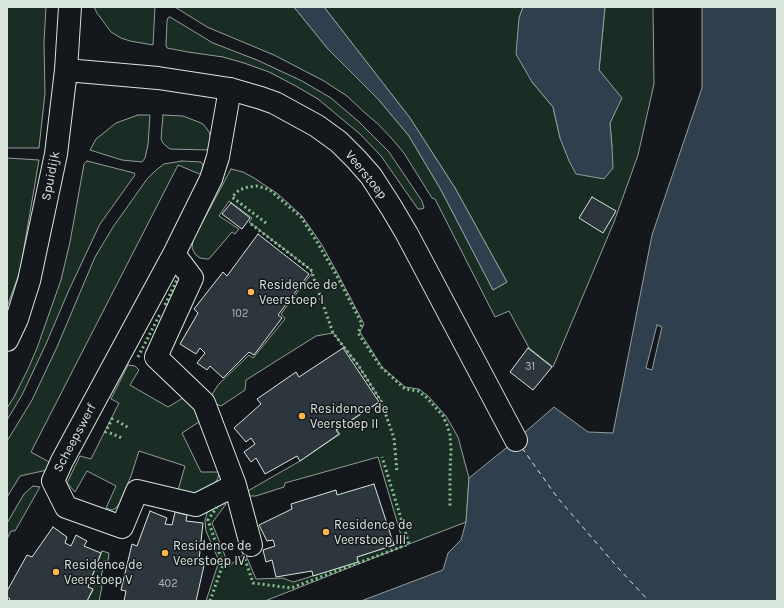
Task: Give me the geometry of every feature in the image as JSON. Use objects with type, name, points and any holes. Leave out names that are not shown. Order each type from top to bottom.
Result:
[{"type":"street","name":"Spuidijk","points":[[7,340],[17,319],[29,281],[56,154],[66,70],[70,7]]},
{"type":"street","name":"Veerstoep","points":[[66,70],[158,78],[230,89],[275,103],[317,126],[339,142],[371,176],[391,207],[410,239],[516,440]]},
{"type":"street","name":"Scheepswerf","points":[[230,89],[218,157],[211,179],[174,254],[62,460],[53,481],[66,506],[122,528],[136,491],[196,505],[235,485]]},
{"type":"street","points":[[174,254],[192,278],[156,357],[204,403],[235,485],[251,546]]},
{"type":"green space","points":[[7,7],[46,7],[44,42],[45,93],[39,148],[7,148]]},
{"type":"green space","points":[[94,7],[155,7],[153,45],[130,41],[111,32]]},
{"type":"green space","points":[[175,7],[294,7],[328,49],[379,100],[409,136],[441,190],[493,290],[507,282],[455,188],[410,118],[324,7],[523,7],[519,19],[532,82],[553,107],[560,138],[612,147],[610,123],[621,98],[599,70],[605,7],[653,7],[654,84],[638,155],[614,222],[553,367],[529,348],[509,311],[495,317],[435,199],[432,198],[404,153],[378,124],[347,96],[324,81],[274,55],[207,27]]},
{"type":"green space","points":[[170,17],[213,43],[257,60],[302,81],[331,98],[358,121],[389,152],[422,201],[424,208],[418,209],[381,156],[360,134],[318,99],[269,72],[244,63],[223,57],[167,48],[167,21]]},
{"type":"green space","points":[[138,115],[150,115],[148,145],[145,158],[142,162],[122,160],[90,150],[96,139],[116,123]]},
{"type":"green space","points":[[163,115],[183,116],[204,125],[209,132],[212,141],[210,148],[208,150],[170,149],[161,139]]},
{"type":"green space","points":[[7,158],[39,160],[20,271],[7,307]]},
{"type":"green space","points":[[87,161],[134,173],[135,175],[100,224],[22,395],[7,420],[7,408],[28,369],[37,348],[61,280],[70,242],[84,164]]},
{"type":"green space","points":[[182,161],[201,162],[203,165],[202,175],[178,165],[31,452],[51,463],[47,470],[20,476],[7,497],[7,441],[32,400],[57,347],[95,257],[113,227],[147,179],[164,164]]},
{"type":"green space","points":[[231,169],[243,172],[254,178],[278,194],[302,216],[322,245],[339,276],[364,324],[360,332],[382,367],[405,387],[419,389],[428,396],[446,416],[458,437],[469,478],[466,522],[265,601],[206,601],[219,561],[206,531],[205,520],[211,506],[218,503],[226,504],[212,523],[229,566],[245,553],[256,579],[283,578],[293,582],[358,562],[357,557],[403,542],[378,457],[285,483],[284,487],[256,496],[249,496],[246,492],[300,461],[340,434],[337,430],[381,401],[358,365],[333,333],[316,336],[246,380],[245,390],[221,406],[214,403],[211,396],[218,385],[249,355],[253,358],[285,319],[281,314],[312,273],[311,270],[249,222],[252,218],[229,201],[219,216],[239,229],[235,234],[232,232],[209,259],[200,258],[195,254],[192,248],[193,240]]},
{"type":"green space","points":[[128,365],[135,366],[139,370],[130,385],[168,407],[183,398],[194,409],[199,422],[182,433],[201,472],[219,472],[218,478],[214,484],[195,494],[178,490],[185,466],[139,451],[131,476],[118,506],[112,510],[106,508],[116,486],[87,471],[75,492],[67,483],[80,456],[91,459],[119,403],[111,399]]},
{"type":"green space","points":[[33,486],[40,487],[15,531],[11,531],[7,539],[7,523],[24,494]]},
{"type":"green space","points":[[102,551],[109,553],[108,561],[104,561],[100,584],[102,587],[99,601],[87,601],[93,590],[88,587]]},
{"type":"water","points":[[294,7],[324,7],[410,118],[455,188],[507,282],[493,290],[441,190],[409,136],[379,100],[328,49]]},
{"type":"water","points":[[523,7],[605,7],[599,70],[622,98],[610,123],[613,168],[604,179],[576,174],[560,138],[553,107],[532,82],[516,54],[519,18]]},
{"type":"water","points":[[702,7],[777,7],[777,601],[361,601],[443,570],[448,553],[461,540],[466,522],[469,478],[554,407],[588,432],[613,433],[652,235],[702,88]]},
{"type":"pier","points":[[657,325],[662,327],[652,370],[646,368]]},
{"type":"building","points":[[592,197],[616,211],[603,233],[579,218]]},
{"type":"building","points":[[231,203],[250,218],[242,229],[222,214]]},
{"type":"building","name":"Residence de Veerstoep I","points":[[258,234],[309,274],[278,315],[282,318],[254,355],[249,352],[223,378],[210,366],[207,370],[197,363],[205,353],[200,348],[196,354],[180,344],[198,313],[194,309],[223,272],[227,276]]},
{"type":"building","name":"Residence de Veerstoep II","points":[[343,348],[379,402],[336,430],[339,434],[300,461],[297,456],[265,474],[256,458],[251,462],[244,452],[255,444],[251,438],[246,442],[234,428],[261,404],[257,399],[296,372],[299,377]]},
{"type":"building","points":[[528,348],[552,367],[533,390],[510,372]]},
{"type":"building","name":"Residence de Veerstoep III","points":[[374,484],[394,545],[357,557],[358,562],[313,576],[312,571],[276,577],[272,560],[266,562],[263,550],[275,546],[273,540],[267,541],[259,525],[292,509],[291,504],[336,490],[337,495]]},
{"type":"building","name":"Residence de Veerstoep IV","points":[[150,511],[167,518],[165,524],[172,525],[175,512],[187,515],[186,521],[203,523],[199,560],[205,561],[196,601],[124,601],[126,591],[121,590],[132,544],[137,546]]},
{"type":"building","name":"Residence de Veerstoep V","points":[[53,527],[67,537],[65,543],[71,546],[76,535],[87,541],[84,546],[101,553],[88,587],[93,589],[87,601],[8,601],[10,599],[7,597],[7,591],[27,555],[32,557]]},
{"type":"ferry route","points":[[522,448],[557,497],[619,569],[649,601]]},
{"type":"hedge","points":[[266,223],[232,197],[239,190],[248,187],[256,186],[265,188],[271,191],[301,217],[337,276],[362,324],[358,333],[381,367],[405,389],[418,391],[427,398],[443,416],[450,435],[450,508]]},
{"type":"hedge","points":[[251,224],[311,270],[333,333],[358,365],[381,401],[394,438],[397,472]]},
{"type":"hedge","points":[[165,305],[178,277]]},
{"type":"hedge","points":[[138,357],[160,314]]},
{"type":"hedge","points":[[105,433],[113,417]]},
{"type":"hedge","points":[[117,421],[129,428]]},
{"type":"hedge","points":[[110,433],[122,438]]},
{"type":"hedge","points":[[245,559],[253,583],[291,588],[409,544],[382,457]]},
{"type":"hedge","points":[[210,601],[223,564],[208,520],[217,507]]},
{"type":"place","name":"Residence de Veerstoep I","points":[[251,292]]},
{"type":"place","name":"Residence de Veerstoep II","points":[[302,416]]},
{"type":"place","name":"Residence de Veerstoep III","points":[[326,532]]},
{"type":"place","name":"Residence de Veerstoep IV","points":[[165,553]]},
{"type":"place","name":"Residence de Veerstoep V","points":[[56,572]]}]
